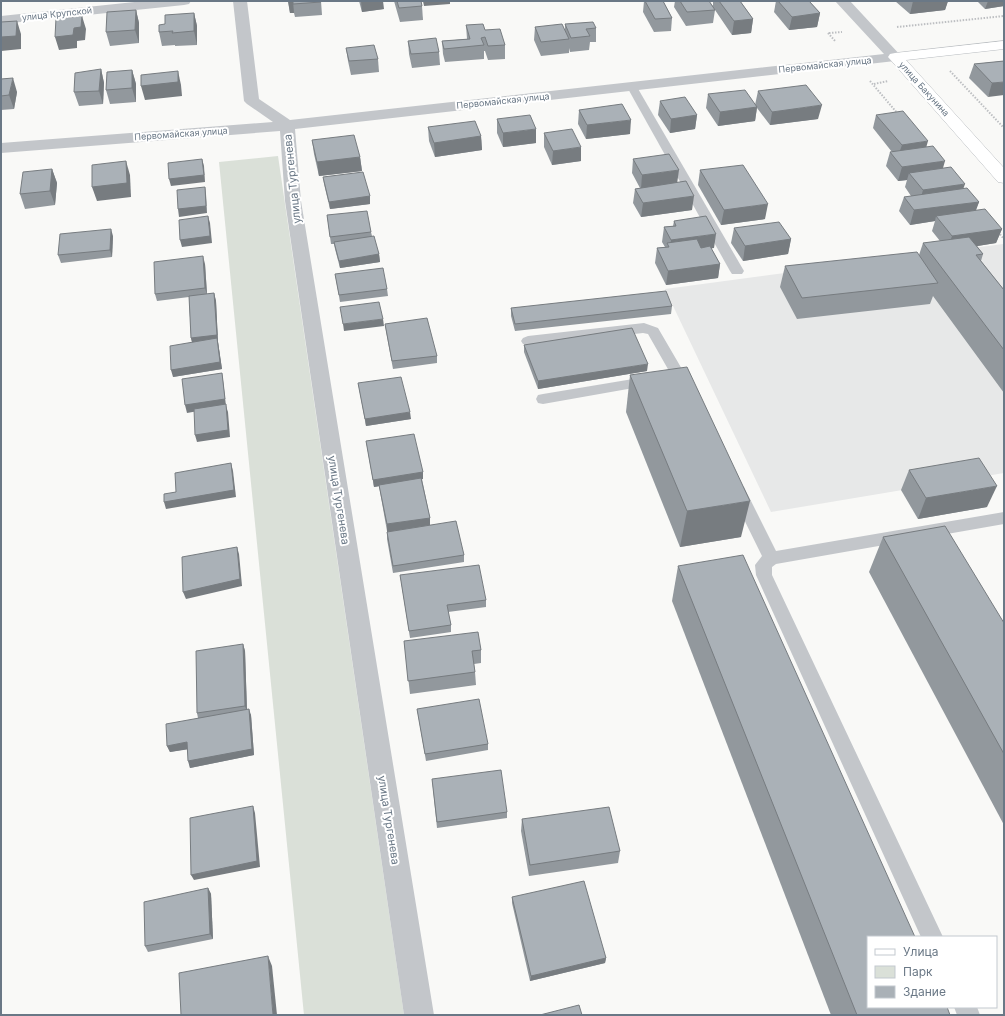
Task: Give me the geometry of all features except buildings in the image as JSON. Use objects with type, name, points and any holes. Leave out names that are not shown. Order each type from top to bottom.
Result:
[{"type":"main road","name":"Первомайская улица","points":[[895,57],[1004,45]]},
{"type":"main road","name":"улица Бакунина","points":[[895,57],[1004,178]]},
{"type":"street","name":"улица Крупской","points":[[1,20],[184,1]]},
{"type":"street","name":"улица Тургенева","points":[[240,1],[252,101],[287,126],[293,201],[419,1015]]},
{"type":"street","name":"улица Бакунина","points":[[842,1],[895,57]]},
{"type":"street","name":"Первомайская улица","points":[[1,148],[287,126],[895,57]]},
{"type":"lane","points":[[632,87],[737,271]]},
{"type":"lane","points":[[528,341],[644,328],[653,331],[680,376],[694,404]]},
{"type":"lane","points":[[543,399],[680,376]]},
{"type":"lane","points":[[732,481],[771,558]]},
{"type":"lane","points":[[932,936],[764,576],[763,565],[771,558],[947,535],[1004,518]]},
{"type":"path","points":[[902,119],[828,33],[1004,16]]},
{"type":"path","points":[[949,71],[1004,128]]},
{"type":"path","points":[[994,228],[1004,239]]},
{"type":"shaded area","points":[[1003,244],[1004,473],[771,512],[665,289]]},
{"type":"green space","points":[[278,156],[404,1015],[304,1015],[219,162]]}]
